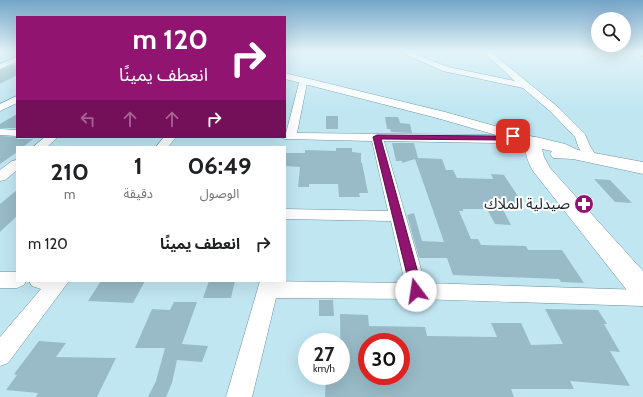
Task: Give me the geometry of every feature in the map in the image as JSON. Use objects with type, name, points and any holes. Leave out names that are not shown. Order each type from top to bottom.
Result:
[{"type":"main road","points":[[643,168],[534,145],[536,160],[542,171],[575,208],[643,290]]},
{"type":"main road","points":[[563,152],[557,167],[560,174],[643,270]]},
{"type":"street","points":[[454,71],[511,82],[528,87]]},
{"type":"street","points":[[509,71],[582,136],[584,146],[591,158]]},
{"type":"street","points":[[286,77],[303,83],[440,117],[509,137]]},
{"type":"street","points":[[286,77],[441,115],[534,145]]},
{"type":"street","points":[[303,83],[287,136],[509,137]]},
{"type":"street","points":[[0,108],[16,100]]},
{"type":"street","points":[[0,132],[16,132]]},
{"type":"street","points":[[377,137],[416,291]]},
{"type":"street","points":[[40,146],[51,138]]},
{"type":"street","points":[[163,146],[169,138]]},
{"type":"street","points":[[0,177],[16,165]]},
{"type":"street","points":[[286,214],[396,216]]},
{"type":"street","points":[[0,280],[16,280]]},
{"type":"street","points":[[0,355],[58,282]]},
{"type":"street","points":[[239,397],[269,286],[643,298]]},
{"type":"building","points":[[0,71],[16,71],[16,76],[0,84]]},
{"type":"building","points":[[16,115],[16,128],[0,128],[0,124]]},
{"type":"building","points":[[326,116],[338,116],[338,129],[326,129]]},
{"type":"building","points":[[385,117],[398,117],[400,123],[410,124],[412,133],[391,132],[390,129],[387,129]]},
{"type":"building","points":[[0,136],[16,137],[17,139],[33,139],[24,146],[16,146],[16,153],[0,164]]},
{"type":"building","points":[[392,143],[414,143],[418,158],[442,159],[446,170],[453,170],[457,178],[493,179],[491,174],[504,175],[523,204],[500,204],[511,225],[495,224],[487,209],[463,209],[463,211],[459,211],[471,239],[478,239],[481,245],[526,246],[528,250],[562,250],[584,283],[561,282],[559,279],[453,275],[447,258],[419,258],[407,215],[414,213],[422,241],[444,242],[415,159],[402,163],[402,161],[396,161]]},
{"type":"building","points":[[336,148],[352,148],[352,152],[361,153],[361,163],[368,193],[359,193],[360,197],[339,197],[338,184],[309,184],[309,187],[298,187],[300,167],[286,166],[286,153],[305,153],[305,150],[336,151]]},
{"type":"building","points":[[594,179],[610,180],[632,203],[615,202]]},
{"type":"building","points":[[16,191],[16,217],[0,232],[0,204]]},
{"type":"building","points":[[100,282],[144,282],[133,303],[88,301]]},
{"type":"building","points":[[209,282],[235,282],[231,298],[203,298]]},
{"type":"building","points":[[319,300],[333,300],[334,316],[319,316]]},
{"type":"building","points":[[174,302],[197,302],[182,344],[208,346],[202,362],[177,360],[172,383],[166,397],[148,397],[156,381],[165,348],[135,348],[152,309],[170,310]]},
{"type":"building","points":[[545,309],[598,310],[607,324],[604,324],[620,352],[610,351],[630,386],[570,381],[574,389],[511,389],[514,397],[325,397],[326,385],[350,385],[350,333],[340,333],[340,314],[368,315],[369,326],[425,327],[427,336],[497,337],[491,323],[521,323],[531,345],[563,344]]},
{"type":"building","points":[[39,341],[66,343],[56,357],[116,358],[97,397],[36,397],[38,393],[6,390],[17,375],[14,374]]},
{"type":"place","name":"صيدلية الملاك","points":[[584,204]]},
{"type":"route","points":[[416,291],[377,137],[496,139],[513,136]]}]
